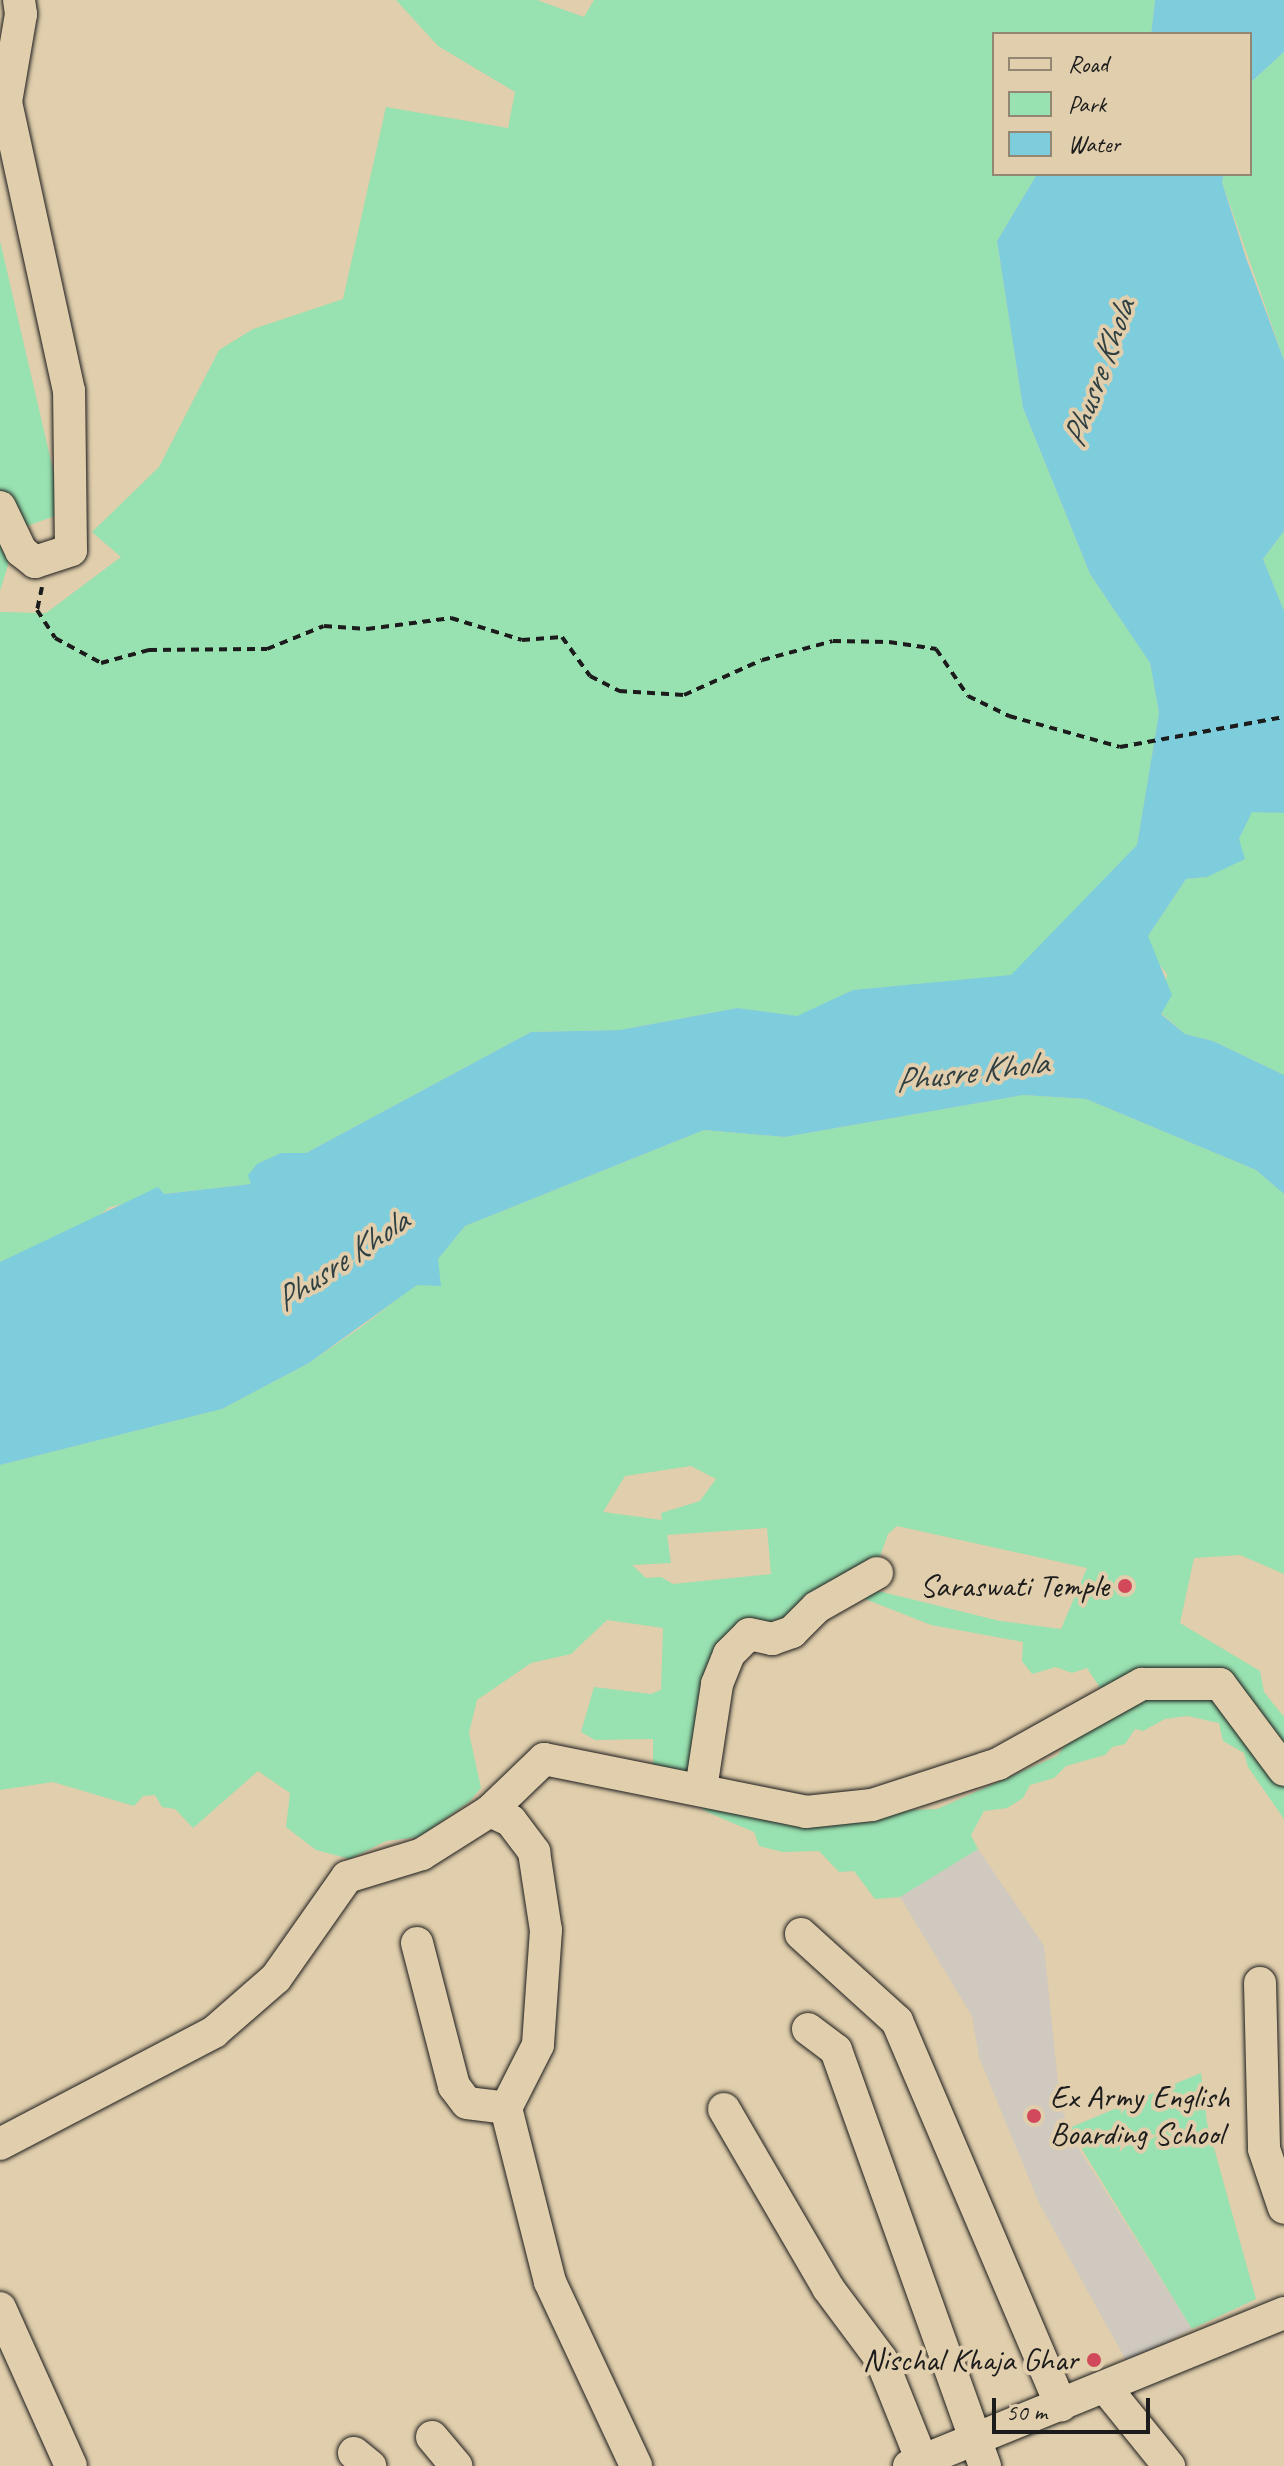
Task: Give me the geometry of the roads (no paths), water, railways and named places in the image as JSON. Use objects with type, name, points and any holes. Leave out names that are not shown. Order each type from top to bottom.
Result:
[{"type":"street","points":[[0,507],[21,551],[35,562],[71,550],[73,448],[69,391],[6,102],[13,10]]},
{"type":"street","points":[[701,1789],[717,1684],[729,1654],[749,1634],[772,1639],[792,1632],[817,1607],[877,1573]]},
{"type":"street","points":[[0,2144],[214,2032],[276,1978],[347,1877],[422,1854],[490,1811],[544,1759],[806,1812],[872,1805],[998,1764],[1142,1684],[1220,1684],[1284,1770]]},
{"type":"street","points":[[490,1811],[511,1821],[534,1852],[546,1930],[538,2045],[506,2108],[550,2282],[636,2466]]},
{"type":"street","points":[[801,1934],[897,2021],[1061,2405]]},
{"type":"street","points":[[417,1943],[454,2086],[467,2103],[506,2108]]},
{"type":"street","points":[[1260,1983],[1264,2149],[1284,2208]]},
{"type":"street","points":[[808,2029],[836,2050],[980,2453]]},
{"type":"street","points":[[724,2109],[828,2288],[881,2359],[915,2463],[980,2453],[1061,2405],[1284,2313]]},
{"type":"street","points":[[0,2308],[71,2466]]},
{"type":"street","points":[[1105,2387],[1169,2466]]},
{"type":"street","points":[[432,2437],[456,2466]]},
{"type":"water","points":[[1155,0],[1284,0],[1284,52],[1252,81],[1252,32],[1151,32]]},
{"type":"water","name":"Phusre Khola","points":[[1036,176],[1224,176],[1222,182],[1246,258],[1284,360],[1284,531],[1263,559],[1284,611],[1284,813],[1252,812],[1239,839],[1245,859],[1207,877],[1186,879],[1148,936],[1172,995],[1161,1014],[1185,1034],[1213,1041],[1284,1075],[1284,1194],[1256,1170],[1086,1099],[1023,1095],[785,1137],[704,1130],[465,1226],[438,1259],[441,1286],[417,1285],[309,1363],[222,1409],[0,1465],[0,1262],[158,1187],[164,1194],[251,1184],[248,1175],[257,1164],[281,1153],[306,1153],[531,1032],[620,1030],[737,1008],[797,1016],[853,990],[1011,975],[1137,845],[1159,713],[1150,663],[1090,574],[1023,408],[997,241]]},
{"type":"place","name":"Saraswati Temple","points":[[1125,1586]]},
{"type":"place","name":"Ex Army English Boarding School","points":[[1034,2116]]},
{"type":"place","name":"Nischal Khaja Ghar","points":[[1094,2360]]}]
